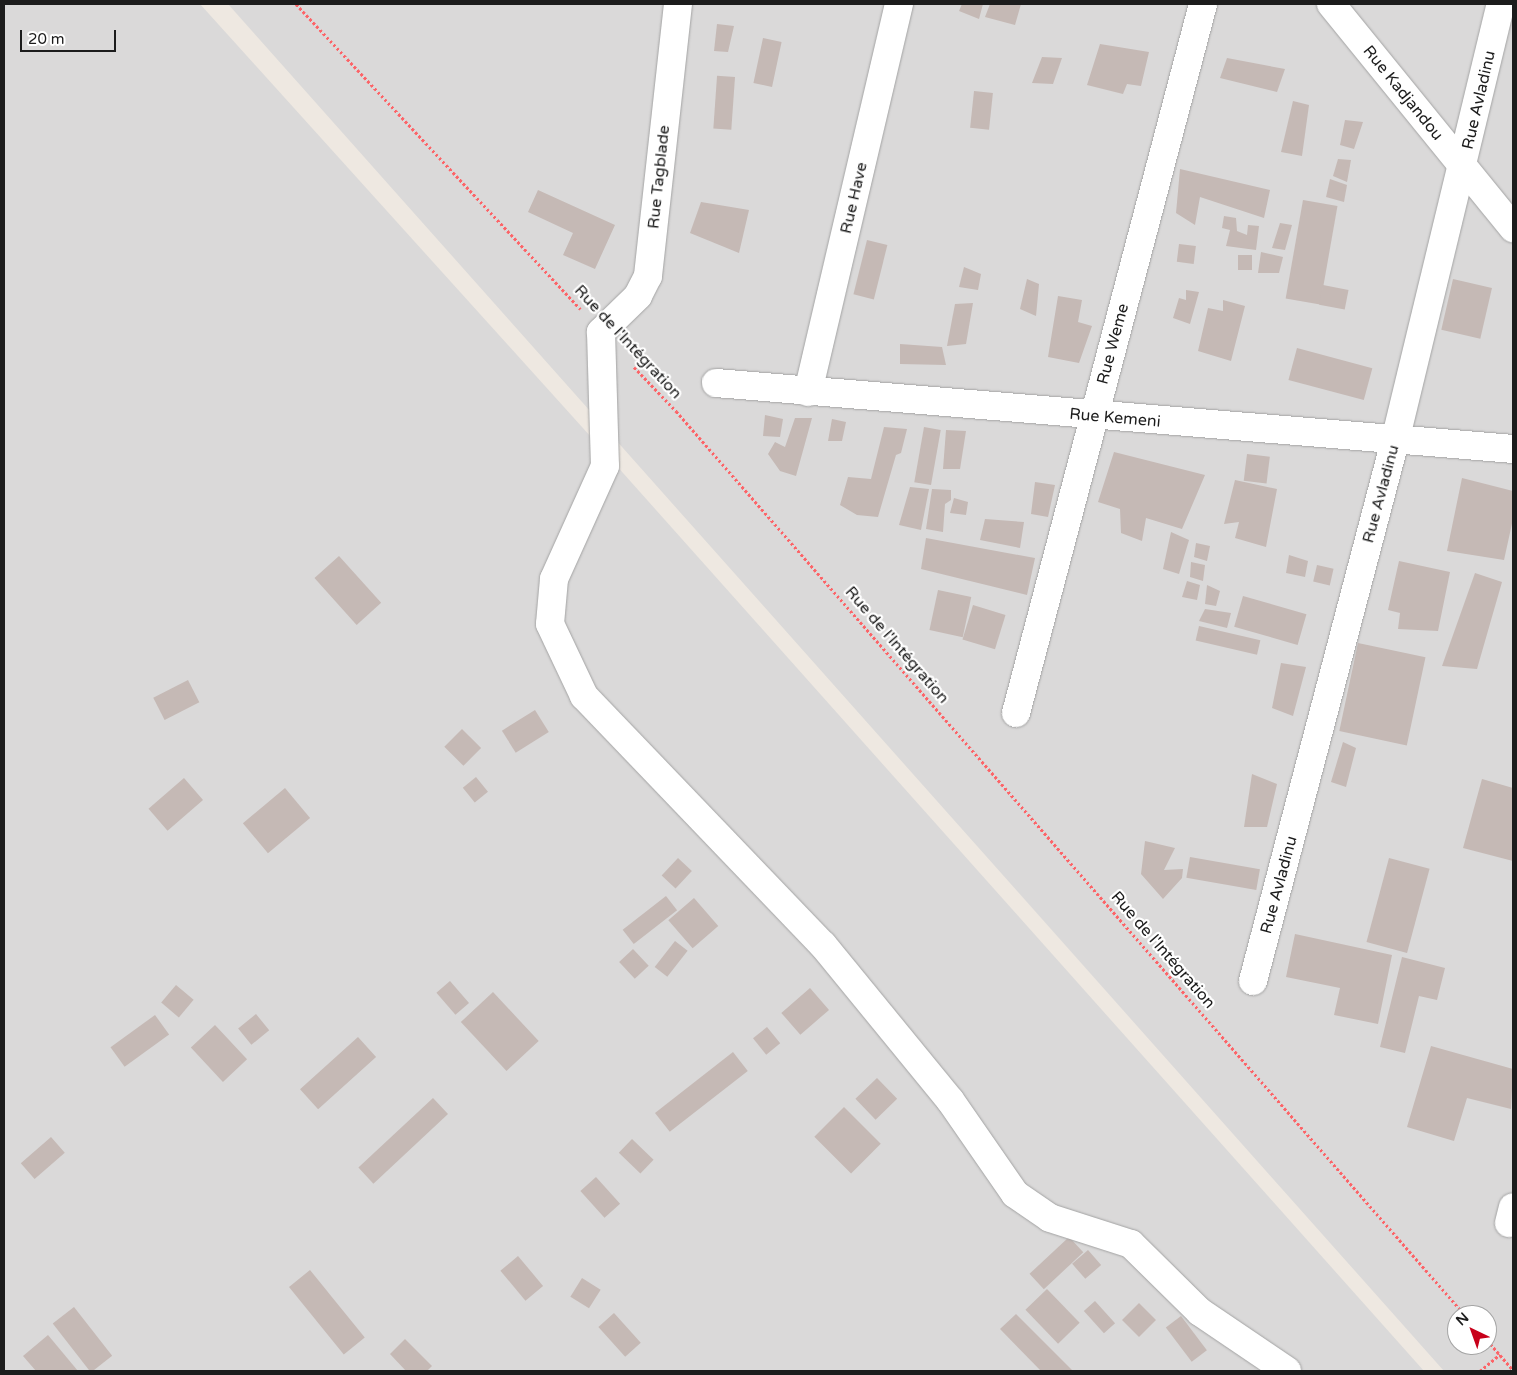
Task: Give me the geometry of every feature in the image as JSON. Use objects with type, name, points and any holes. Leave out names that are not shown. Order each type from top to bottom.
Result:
[{"type":"street","name":"Rue Tagblade","points":[[601,332],[638,296],[648,276],[678,4]]},
{"type":"street","name":"Rue Have","points":[[808,392],[899,4]]},
{"type":"street","name":"Rue Weme","points":[[1016,712],[1203,4]]},
{"type":"street","name":"Rue Kadjandou","points":[[1330,4],[1513,228]]},
{"type":"street","name":"Rue Avladinu","points":[[1253,981],[1395,441],[1501,4]]},
{"type":"street","points":[[601,332],[604,466],[554,579],[550,624],[584,696],[823,945],[950,1100],[1015,1194],[1050,1218],[1131,1244],[1200,1312],[1287,1371]]},
{"type":"street","name":"Rue Kemeni","points":[[716,383],[1395,441],[1513,449]]},
{"type":"path","name":"Rue de l'Intégration","points":[[296,4],[676,411],[1455,1305]]},
{"type":"path","points":[[1497,1351],[1513,1370]]},
{"type":"path","points":[[1480,1371],[1500,1354]]},
{"type":"shaded area","points":[[4,4],[200,4],[582,427],[1424,1371],[4,1371]]},
{"type":"shaded area","points":[[228,4],[1513,4],[1513,1371],[1444,1371]]},
{"type":"building","points":[[962,4],[983,4],[979,19],[959,11]]},
{"type":"building","points":[[990,4],[1021,4],[1015,25],[985,17]]},
{"type":"building","points":[[717,24],[734,26],[728,52],[714,51]]},
{"type":"building","points":[[763,38],[782,42],[772,87],[753,83]]},
{"type":"building","points":[[1100,44],[1149,52],[1141,86],[1127,84],[1123,94],[1087,85]]},
{"type":"building","points":[[1042,57],[1062,58],[1053,84],[1032,83]]},
{"type":"building","points":[[1227,58],[1285,69],[1277,92],[1220,78]]},
{"type":"building","points":[[717,76],[735,77],[731,130],[713,129]]},
{"type":"building","points":[[974,91],[993,93],[989,130],[970,128]]},
{"type":"building","points":[[1293,101],[1309,105],[1302,156],[1281,152]]},
{"type":"building","points":[[1345,120],[1363,122],[1354,149],[1340,145]]},
{"type":"building","points":[[1338,159],[1351,160],[1347,182],[1333,176]]},
{"type":"building","points":[[1180,169],[1270,190],[1264,218],[1200,197],[1195,225],[1176,213]]},
{"type":"building","points":[[1330,179],[1347,185],[1344,202],[1326,197]]},
{"type":"building","points":[[538,190],[615,225],[595,269],[563,255],[573,233],[528,212]]},
{"type":"building","points":[[1303,200],[1337,206],[1320,305],[1286,298]]},
{"type":"building","points":[[701,202],[749,210],[739,253],[690,233]]},
{"type":"building","points":[[1224,216],[1236,218],[1237,231],[1247,235],[1248,225],[1259,226],[1256,250],[1226,246],[1230,230],[1222,228]]},
{"type":"building","points":[[1280,223],[1292,225],[1285,250],[1272,248]]},
{"type":"building","points":[[867,240],[887,245],[874,299],[853,294]]},
{"type":"building","points":[[1179,244],[1196,246],[1194,264],[1177,262]]},
{"type":"building","points":[[1261,252],[1283,257],[1279,273],[1258,273]]},
{"type":"building","points":[[1238,255],[1252,255],[1252,270],[1238,270]]},
{"type":"building","points":[[964,267],[981,274],[978,290],[959,287]]},
{"type":"building","points":[[1027,279],[1039,284],[1036,316],[1020,309]]},
{"type":"building","points":[[1453,279],[1492,288],[1480,339],[1441,330]]},
{"type":"building","points":[[1323,285],[1349,290],[1345,310],[1319,305]]},
{"type":"building","points":[[1186,290],[1199,292],[1190,324],[1173,318],[1179,298],[1186,300]]},
{"type":"building","points":[[1058,296],[1082,300],[1078,322],[1092,326],[1079,363],[1048,357]]},
{"type":"building","points":[[1223,300],[1245,306],[1231,361],[1198,351],[1208,308],[1223,311]]},
{"type":"building","points":[[973,303],[966,344],[947,346],[955,304]]},
{"type":"building","points":[[900,344],[942,347],[946,365],[900,364]]},
{"type":"building","points":[[1297,348],[1372,368],[1364,400],[1288,380]]},
{"type":"building","points":[[765,415],[783,419],[780,437],[763,436]]},
{"type":"building","points":[[795,418],[812,418],[796,476],[780,471],[768,454],[775,442],[785,447]]},
{"type":"building","points":[[832,419],[846,422],[842,441],[828,441]]},
{"type":"building","points":[[884,427],[907,429],[901,453],[896,455],[878,517],[857,515],[840,505],[848,477],[871,479]]},
{"type":"building","points":[[924,427],[941,430],[931,485],[914,482]]},
{"type":"building","points":[[946,430],[966,431],[960,469],[943,469]]},
{"type":"building","points":[[1114,452],[1205,475],[1182,529],[1146,518],[1142,541],[1121,533],[1120,509],[1098,502]]},
{"type":"building","points":[[1247,454],[1270,457],[1267,484],[1244,481]]},
{"type":"building","points":[[1462,478],[1513,491],[1513,519],[1504,560],[1447,551]]},
{"type":"building","points":[[1235,480],[1277,489],[1266,547],[1235,538],[1239,522],[1224,524]]},
{"type":"building","points":[[1035,482],[1055,485],[1048,517],[1031,514]]},
{"type":"building","points":[[910,487],[929,489],[921,530],[899,525]]},
{"type":"building","points":[[932,489],[951,490],[951,500],[945,504],[943,532],[926,529]]},
{"type":"building","points":[[954,498],[968,502],[966,515],[950,513]]},
{"type":"building","points":[[985,519],[1024,522],[1020,548],[980,540]]},
{"type":"building","points":[[1171,532],[1189,540],[1179,574],[1163,569]]},
{"type":"building","points":[[926,538],[1035,558],[1027,595],[921,569]]},
{"type":"building","points":[[1196,543],[1210,546],[1207,561],[1194,557]]},
{"type":"building","points":[[1289,555],[1308,561],[1305,577],[1286,573]]},
{"type":"building","points":[[339,556],[381,603],[357,625],[314,578]]},
{"type":"building","points":[[1399,561],[1450,572],[1438,631],[1398,629],[1400,613],[1388,610]]},
{"type":"building","points":[[1191,562],[1205,565],[1203,581],[1190,577]]},
{"type":"building","points":[[1317,565],[1334,569],[1330,585],[1313,582]]},
{"type":"building","points":[[1475,573],[1502,582],[1477,669],[1442,666]]},
{"type":"building","points":[[1187,581],[1200,585],[1197,600],[1182,597]]},
{"type":"building","points":[[1207,585],[1220,591],[1216,606],[1205,604]]},
{"type":"building","points":[[938,590],[971,597],[963,637],[929,630]]},
{"type":"building","points":[[1243,596],[1306,614],[1298,645],[1234,627]]},
{"type":"building","points":[[973,605],[1006,615],[995,649],[962,639]]},
{"type":"building","points":[[1205,609],[1231,613],[1227,628],[1199,621]]},
{"type":"building","points":[[1199,626],[1260,640],[1257,655],[1196,641]]},
{"type":"building","points":[[1358,643],[1425,657],[1407,745],[1339,731]]},
{"type":"building","points":[[1281,663],[1306,667],[1293,716],[1272,708]]},
{"type":"building","points":[[188,680],[199,702],[165,720],[153,698]]},
{"type":"building","points":[[535,710],[549,732],[516,753],[502,731]]},
{"type":"building","points":[[462,729],[481,748],[463,766],[444,747]]},
{"type":"building","points":[[1343,742],[1356,748],[1346,787],[1331,782]]},
{"type":"building","points":[[1252,774],[1277,784],[1267,827],[1244,827]]},
{"type":"building","points":[[476,777],[488,792],[475,802],[463,788]]},
{"type":"building","points":[[184,778],[203,800],[168,831],[149,809]]},
{"type":"building","points":[[1482,779],[1513,788],[1513,861],[1463,848]]},
{"type":"building","points":[[285,788],[310,818],[268,853],[243,823]]},
{"type":"building","points":[[1145,841],[1175,848],[1164,870],[1183,869],[1182,878],[1163,899],[1141,874]]},
{"type":"building","points":[[1190,857],[1260,869],[1256,890],[1186,878]]},
{"type":"building","points":[[678,858],[692,871],[676,889],[662,876]]},
{"type":"building","points":[[1389,858],[1430,869],[1407,953],[1366,942]]},
{"type":"building","points":[[666,896],[677,910],[634,944],[623,930]]},
{"type":"building","points":[[694,898],[718,926],[693,948],[668,920]]},
{"type":"building","points":[[1295,934],[1392,955],[1378,1024],[1334,1015],[1340,988],[1286,977]]},
{"type":"building","points":[[675,941],[688,951],[667,977],[655,967]]},
{"type":"building","points":[[633,949],[649,966],[635,979],[619,962]]},
{"type":"building","points":[[1402,957],[1445,968],[1437,1000],[1419,996],[1405,1053],[1380,1047]]},
{"type":"building","points":[[450,981],[469,1003],[455,1015],[436,993]]},
{"type":"building","points":[[176,985],[194,1000],[179,1017],[161,1003]]},
{"type":"building","points":[[810,988],[829,1010],[800,1035],[781,1013]]},
{"type":"building","points":[[493,992],[539,1041],[507,1071],[461,1022]]},
{"type":"building","points":[[256,1014],[269,1030],[251,1045],[238,1028]]},
{"type":"building","points":[[155,1015],[169,1034],[125,1067],[111,1047]]},
{"type":"building","points":[[215,1025],[247,1059],[223,1082],[191,1048]]},
{"type":"building","points":[[767,1027],[780,1043],[766,1055],[753,1038]]},
{"type":"building","points":[[358,1037],[376,1057],[318,1109],[300,1089]]},
{"type":"building","points":[[1431,1046],[1513,1069],[1511,1109],[1467,1098],[1454,1141],[1407,1127]]},
{"type":"building","points":[[733,1052],[748,1071],[670,1132],[655,1113]]},
{"type":"building","points":[[877,1078],[897,1099],[876,1120],[855,1099]]},
{"type":"building","points":[[433,1098],[448,1114],[373,1184],[358,1168]]},
{"type":"building","points":[[844,1107],[881,1144],[851,1173],[814,1137]]},
{"type":"building","points":[[51,1137],[65,1153],[35,1179],[21,1163]]},
{"type":"building","points":[[632,1139],[654,1160],[640,1174],[619,1153]]},
{"type":"building","points":[[596,1177],[620,1204],[604,1218],[580,1191]]},
{"type":"building","points":[[1069,1237],[1083,1252],[1044,1289],[1030,1274]]},
{"type":"building","points":[[1088,1250],[1101,1265],[1085,1279],[1072,1264]]},
{"type":"building","points":[[518,1256],[543,1286],[525,1301],[500,1271]]},
{"type":"building","points":[[310,1270],[365,1338],[344,1355],[289,1287]]},
{"type":"building","points":[[582,1278],[601,1290],[589,1308],[570,1297]]},
{"type":"building","points":[[1047,1289],[1080,1323],[1058,1344],[1025,1310]]},
{"type":"building","points":[[1095,1301],[1115,1323],[1104,1333],[1084,1311]]},
{"type":"building","points":[[1139,1303],[1156,1320],[1139,1337],[1122,1320]]},
{"type":"building","points":[[74,1307],[112,1356],[93,1371],[90,1371],[53,1324]]},
{"type":"building","points":[[614,1313],[641,1343],[625,1357],[598,1327]]},
{"type":"building","points":[[1016,1314],[1073,1371],[1041,1371],[1000,1329]]},
{"type":"building","points":[[1181,1316],[1207,1350],[1192,1362],[1166,1327]]},
{"type":"building","points":[[48,1335],[78,1371],[36,1371],[23,1356]]},
{"type":"building","points":[[405,1339],[432,1366],[427,1371],[406,1371],[390,1354]]}]
